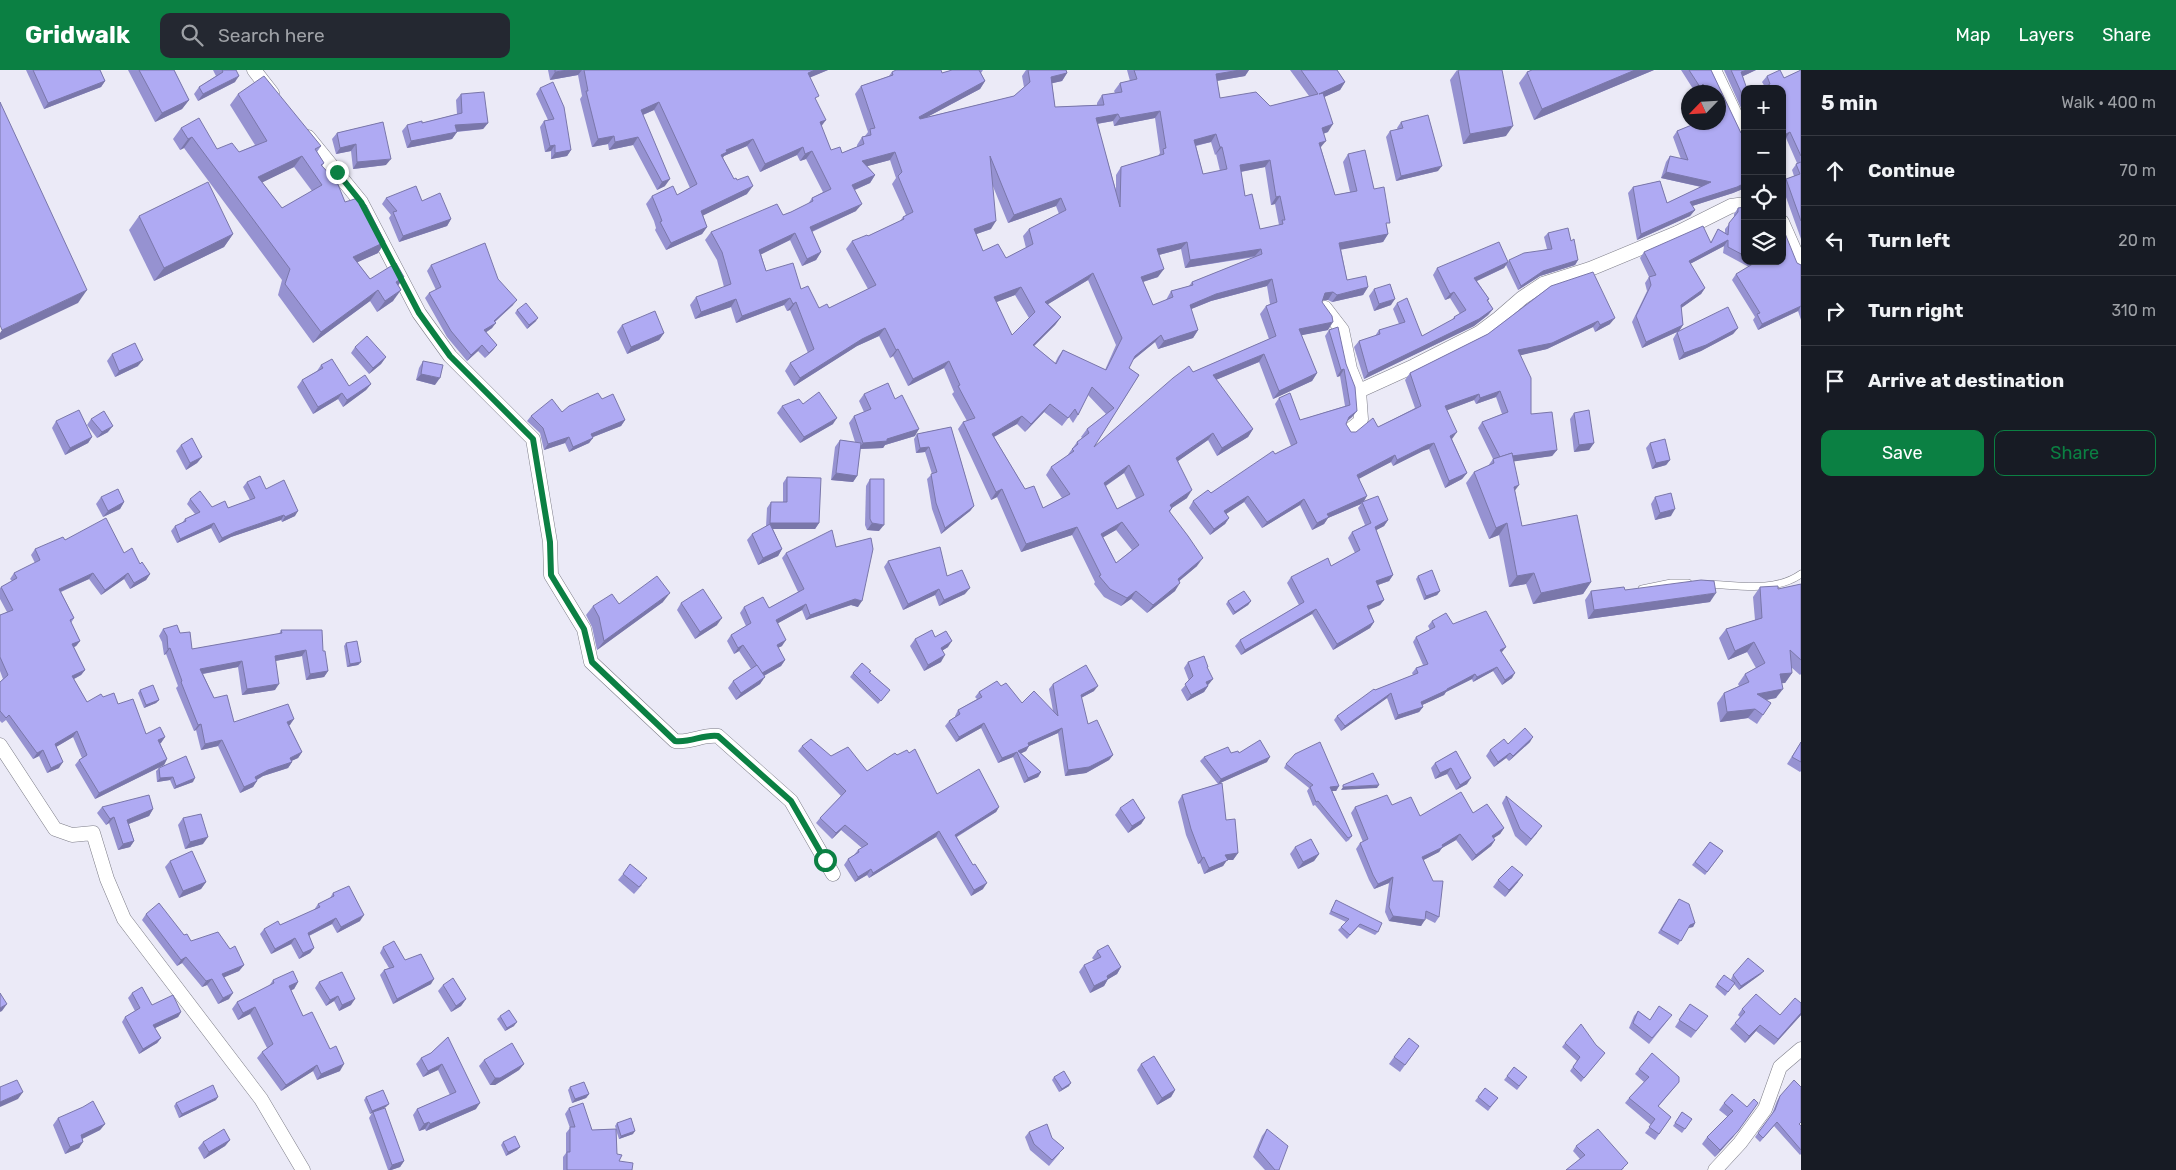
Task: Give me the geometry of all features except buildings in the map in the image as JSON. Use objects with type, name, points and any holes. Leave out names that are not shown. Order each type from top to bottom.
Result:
[{"type":"street","points":[[254,70],[284,107]]},
{"type":"street","points":[[1714,70],[1743,130]]},
{"type":"street","points":[[301,129],[361,202],[419,313],[450,356],[533,439],[550,542],[551,575],[584,629],[592,662],[675,741],[686,743],[710,735],[718,736],[791,801],[833,874]]},
{"type":"street","points":[[1359,391],[1478,333],[1543,284],[1590,269],[1678,233],[1732,206],[1741,205]]},
{"type":"street","points":[[1786,231],[1801,265]]},
{"type":"street","points":[[1325,308],[1342,330],[1350,368],[1359,391],[1361,419],[1350,430]]},
{"type":"street","points":[[0,745],[55,829],[72,835],[93,833],[106,879],[124,919],[261,1099],[303,1170]]},
{"type":"street","points":[[1715,1170],[1740,1143],[1765,1109],[1780,1067],[1801,1049]]},
{"type":"lane","points":[[1634,590],[1671,583],[1768,587],[1792,580],[1801,574]]},
{"type":"route","points":[[337,172],[361,202],[419,313],[450,356],[533,439],[550,542],[551,575],[584,629],[592,662],[675,741],[686,743],[710,735],[718,736],[791,801],[825,860]]}]
